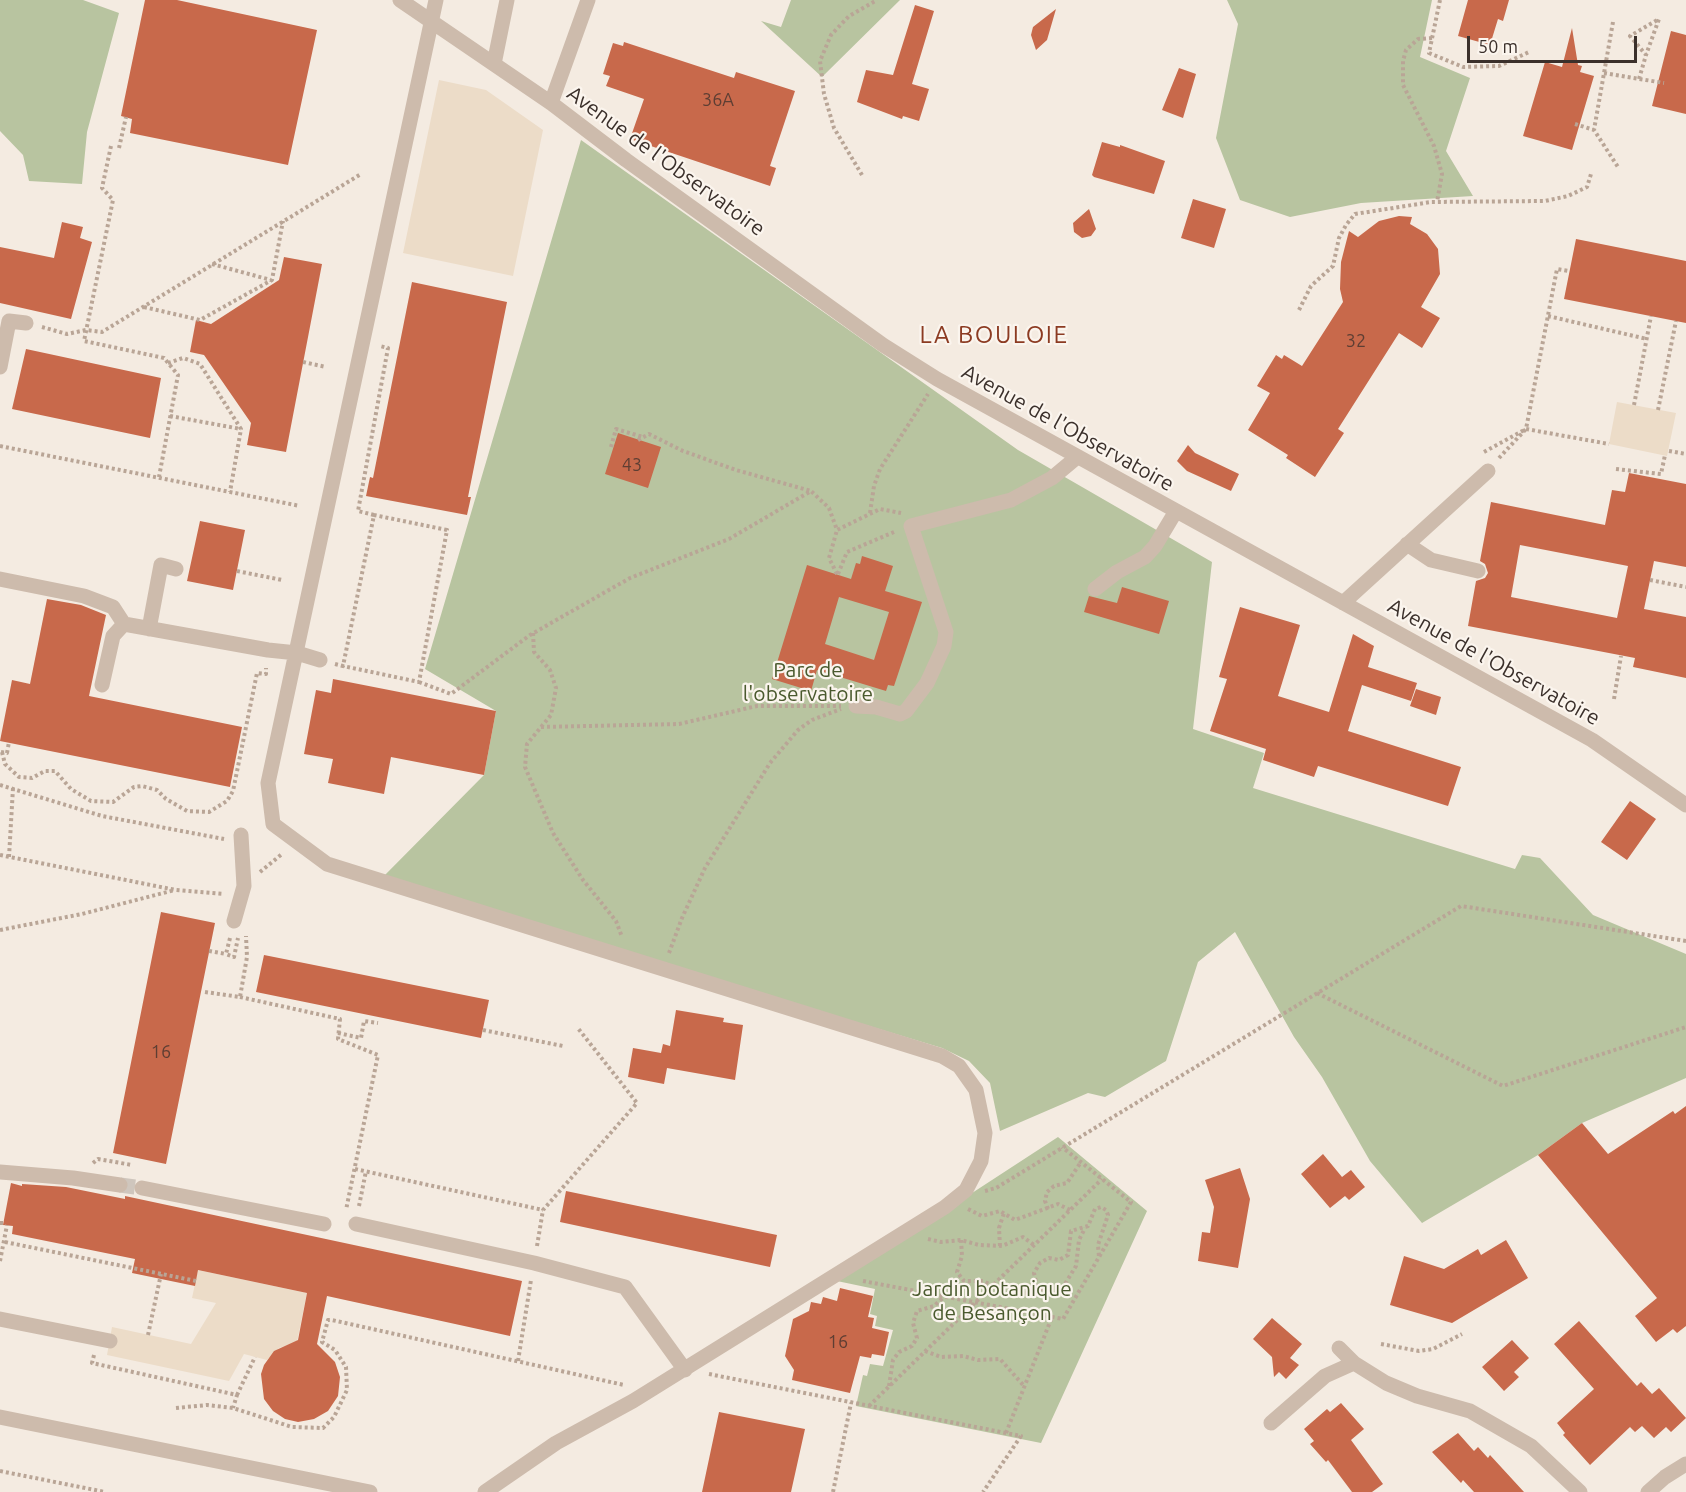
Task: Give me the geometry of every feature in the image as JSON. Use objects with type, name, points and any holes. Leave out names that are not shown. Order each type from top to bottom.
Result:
[{"type":"street","name":"Avenue de l'Observatoire","points":[[400,0],[551,103],[626,160],[883,345],[968,399],[1592,740],[1686,806]]},
{"type":"street","points":[[436,0],[429,21],[268,783],[273,824],[327,864],[942,1056],[959,1066],[976,1090],[985,1133],[981,1161],[961,1194],[685,1370],[556,1443],[485,1492]]},
{"type":"street","points":[[494,64],[507,0]]},
{"type":"street","points":[[551,103],[588,0]]},
{"type":"street","points":[[0,367],[9,321],[26,323]]},
{"type":"street","points":[[856,706],[876,707],[900,714],[906,711],[932,674],[944,646],[946,632],[911,526],[1011,500],[1052,478],[1076,458]]},
{"type":"street","points":[[1343,603],[1488,471]]},
{"type":"street","points":[[1095,589],[1117,572],[1145,556],[1155,546],[1176,511]]},
{"type":"street","points":[[1407,544],[1431,561],[1478,571]]},
{"type":"street","points":[[149,629],[161,565],[176,569]]},
{"type":"street","points":[[0,579],[84,596],[113,607],[124,624],[268,650],[297,653],[320,660]]},
{"type":"street","points":[[102,685],[113,636],[124,624]]},
{"type":"street","points":[[232,928],[244,886],[236,837]]},
{"type":"street","points":[[0,1172],[73,1178],[120,1185]]},
{"type":"street","points":[[142,1188],[324,1224]]},
{"type":"street","points":[[350,1221],[534,1263],[625,1287],[685,1370]]},
{"type":"street","points":[[0,1319],[103,1340]]},
{"type":"street","points":[[1339,1348],[1354,1363],[1386,1383],[1417,1396],[1470,1411],[1531,1446],[1580,1492]]},
{"type":"street","points":[[1270,1423],[1325,1376],[1354,1363]]},
{"type":"street","points":[[0,1417],[370,1492]]},
{"type":"street","points":[[1648,1492],[1665,1477],[1686,1464]]},
{"type":"path","points":[[862,175],[834,128],[824,94],[820,61],[831,35],[849,16],[877,0]]},
{"type":"path","points":[[1440,0],[1429,53],[1463,67],[1499,66],[1529,52]]},
{"type":"path","points":[[1640,79],[1659,19],[1630,36],[1646,55]]},
{"type":"path","points":[[1594,130],[1613,22]]},
{"type":"path","points":[[1432,38],[1418,39],[1406,50],[1403,61],[1403,85],[1434,146],[1442,174],[1437,202]]},
{"type":"path","points":[[1604,73],[1664,83]]},
{"type":"path","points":[[119,148],[126,117]]},
{"type":"path","points":[[1575,124],[1594,130],[1618,167]]},
{"type":"path","points":[[111,146],[102,188],[113,200],[84,341],[164,358],[178,375],[159,477]]},
{"type":"path","points":[[57,332],[67,334],[86,330],[102,332],[361,174]]},
{"type":"path","points":[[1299,310],[1311,286],[1333,266],[1339,238],[1355,214],[1437,202],[1545,201],[1568,196],[1587,187],[1591,174]]},
{"type":"path","points":[[272,280],[283,221]]},
{"type":"path","points":[[212,264],[272,280]]},
{"type":"path","points":[[1569,271],[1557,269],[1526,429],[1488,471],[1473,458],[1526,429],[1609,444]]},
{"type":"path","points":[[143,307],[200,320],[272,280]]},
{"type":"path","points":[[1548,316],[1647,339]]},
{"type":"path","points":[[1634,405],[1651,316]]},
{"type":"path","points":[[1658,410],[1676,321]]},
{"type":"path","points":[[358,512],[388,348],[380,346]]},
{"type":"path","points":[[168,363],[183,358],[200,364],[242,429],[230,492]]},
{"type":"path","points":[[303,362],[326,367]]},
{"type":"path","points":[[870,513],[874,486],[880,469],[929,393]]},
{"type":"path","points":[[170,416],[242,429]]},
{"type":"path","points":[[365,418],[375,421]]},
{"type":"path","points":[[610,447],[616,429],[640,438],[649,434],[683,451],[736,470],[812,491],[829,508],[837,530],[829,558],[838,574],[845,555],[850,549],[911,526],[906,517],[894,510],[880,510],[837,530]]},
{"type":"path","points":[[0,446],[300,506]]},
{"type":"path","points":[[1668,451],[1686,454]]},
{"type":"path","points":[[1616,470],[1661,474],[1665,455]]},
{"type":"path","points":[[320,660],[419,682],[451,694],[533,633],[630,578],[729,539],[812,491]]},
{"type":"path","points":[[348,509],[447,530],[419,682]]},
{"type":"path","points":[[343,666],[374,515]]},
{"type":"path","points":[[237,571],[282,580]]},
{"type":"path","points":[[1650,580],[1686,587]]},
{"type":"path","points":[[533,633],[534,652],[550,670],[556,688],[551,715],[527,744],[525,767],[553,833],[583,880],[616,921],[630,958]]},
{"type":"path","points":[[1614,699],[1621,656]]},
{"type":"path","points":[[9,742],[7,753],[1,752],[5,764],[19,777],[32,778],[45,771],[55,771],[71,789],[91,801],[113,802],[134,787],[142,786],[157,790],[166,799],[187,811],[209,812],[227,801],[233,791],[257,673],[266,674]]},
{"type":"path","points":[[541,727],[679,724],[757,706],[856,706]]},
{"type":"path","points":[[664,968],[682,918],[705,868],[770,763],[798,730],[812,720],[856,706]]},
{"type":"path","points":[[0,785],[102,816],[214,839],[236,837]]},
{"type":"path","points":[[9,857],[12,788]]},
{"type":"path","points":[[0,855],[176,890],[219,895],[244,886],[296,843]]},
{"type":"path","points":[[0,930],[82,914],[176,890]]},
{"type":"path","points":[[1070,1210],[1058,1204],[1015,1220],[1004,1213],[995,1211],[976,1215],[961,1194],[996,1188],[1461,906],[1686,941]]},
{"type":"path","points":[[226,954],[232,928]]},
{"type":"path","points":[[209,951],[234,957],[240,934],[248,936],[240,997]]},
{"type":"path","points":[[205,992],[340,1018],[338,1039],[378,1055],[355,1169],[350,1221]]},
{"type":"path","points":[[1316,993],[1503,1086],[1686,1027]]},
{"type":"path","points":[[338,1033],[362,1038],[364,1021],[378,1023]]},
{"type":"path","points":[[518,1361],[543,1210],[637,1103],[577,1027]]},
{"type":"path","points":[[483,1030],[563,1046]]},
{"type":"path","points":[[835,1275],[1063,1320],[1131,1202],[1062,1147]]},
{"type":"path","points":[[1048,1209],[1045,1201],[1047,1192],[1054,1186],[1067,1183],[1081,1162]]},
{"type":"path","points":[[355,1169],[543,1210]]},
{"type":"path","points":[[350,1221],[366,1171]]},
{"type":"path","points":[[868,1406],[1102,1178]]},
{"type":"path","points":[[961,1240],[962,1256],[957,1272],[960,1279],[968,1282],[983,1281],[1005,1293],[1026,1293],[1037,1287],[1055,1294],[1060,1292],[1076,1266],[1079,1240],[1093,1217],[1095,1209],[1101,1207],[1106,1209],[1108,1215],[1097,1250],[1099,1258]]},
{"type":"path","points":[[1000,1246],[999,1228],[1004,1213]]},
{"type":"path","points":[[0,1261],[5,1242],[3,1224]]},
{"type":"path","points":[[911,1227],[936,1242],[961,1240],[979,1245],[1000,1246],[1023,1237],[1034,1245]]},
{"type":"path","points":[[1037,1287],[1034,1273],[1040,1263],[1049,1258],[1064,1258],[1070,1251],[1068,1237],[1071,1231],[1085,1228]]},
{"type":"path","points":[[5,1242],[196,1281]]},
{"type":"path","points":[[148,1335],[161,1274]]},
{"type":"path","points":[[889,1386],[893,1360],[899,1352],[912,1346],[917,1338],[913,1323],[917,1311],[934,1306],[945,1296]]},
{"type":"path","points":[[1006,1433],[1052,1317]]},
{"type":"path","points":[[176,1408],[207,1405],[232,1408],[292,1427],[323,1428],[334,1417],[347,1390],[346,1367],[335,1350],[322,1342],[328,1320],[648,1391]]},
{"type":"path","points":[[1381,1344],[1419,1351],[1433,1349],[1462,1334]]},
{"type":"path","points":[[103,1340],[92,1363],[237,1395]]},
{"type":"path","points":[[925,1351],[941,1357],[1000,1359],[1024,1386]]},
{"type":"path","points":[[232,1408],[255,1357]]},
{"type":"path","points":[[685,1370],[1021,1436],[982,1492]]},
{"type":"path","points":[[833,1492],[851,1403]]},
{"type":"path","points":[[0,1471],[105,1492]]},
{"type":"green space","points":[[0,0],[83,0],[119,13],[87,132],[82,184],[29,181],[23,155],[0,131]]},
{"type":"green space","points":[[791,0],[900,0],[822,77],[761,21],[781,27]]},
{"type":"green space","points":[[1227,0],[1432,0],[1420,57],[1470,78],[1446,151],[1473,196],[1361,203],[1290,217],[1240,200],[1216,138],[1238,24]]},
{"type":"green space","name":"Parc de l'observatoire","points":[[581,140],[1018,450],[1212,562],[1193,729],[1264,753],[1253,788],[1515,869],[1522,855],[1540,858],[1593,915],[1686,954],[1686,1078],[1582,1123],[1538,1155],[1422,1223],[1370,1161],[1322,1077],[1294,1037],[1235,932],[1198,962],[1166,1061],[1105,1097],[1088,1093],[1000,1131],[990,1083],[969,1061],[942,1048],[381,879],[484,775],[496,711],[425,669]]},
{"type":"green space","name":"Jardin botanique de Besançon","points":[[1058,1137],[1147,1211],[1041,1443],[856,1406],[863,1375],[867,1376],[870,1364],[883,1366],[893,1330],[875,1326],[877,1316],[870,1314],[875,1289],[837,1281]]},
{"type":"shaded area","points":[[439,80],[486,90],[543,130],[513,276],[403,253]]},
{"type":"shaded area","points":[[1617,402],[1676,413],[1667,456],[1609,444]]},
{"type":"shaded area","points":[[198,1270],[307,1293],[297,1342],[279,1348],[267,1360],[244,1354],[229,1381],[107,1355],[112,1327],[191,1344],[216,1303],[192,1298]]},
{"type":"building","points":[[145,0],[177,0],[317,30],[288,165],[130,133],[132,119],[121,116]]},
{"type":"building","points":[[1468,0],[1509,0],[1503,21],[1498,19],[1490,45],[1458,36]]},
{"type":"building","points":[[915,5],[934,11],[912,84],[929,89],[919,121],[903,116],[902,119],[857,102],[866,70],[893,75]]},
{"type":"building","points":[[1056,9],[1047,40],[1036,50],[1031,35],[1033,27]]},
{"type":"building","points":[[1572,28],[1578,65],[1582,66],[1580,72],[1594,76],[1572,150],[1523,136],[1545,62],[1562,67]]},
{"type":"building","points":[[1671,31],[1686,35],[1686,114],[1652,106]]},
{"type":"building","points":[[624,42],[734,78],[736,72],[795,91],[770,166],[776,168],[770,186],[630,139],[644,99],[606,86],[610,76],[603,74],[613,43],[623,46]]},
{"type":"building","points":[[1179,68],[1196,74],[1183,118],[1162,110]]},
{"type":"building","points":[[1102,142],[1120,147],[1120,145],[1165,161],[1154,194],[1092,175]]},
{"type":"building","points":[[1193,199],[1226,209],[1214,248],[1181,238]]},
{"type":"building","points":[[1089,209],[1096,229],[1091,236],[1082,238],[1074,232],[1073,223]]},
{"type":"building","points":[[1399,216],[1412,217],[1410,224],[1427,234],[1438,249],[1440,274],[1421,307],[1440,318],[1422,348],[1399,333],[1338,429],[1344,433],[1315,477],[1286,458],[1288,455],[1248,430],[1270,393],[1257,386],[1276,355],[1282,359],[1284,355],[1302,366],[1343,302],[1340,289],[1341,262],[1349,231],[1358,237],[1379,221]]},
{"type":"building","points":[[62,222],[83,227],[80,238],[92,242],[71,319],[0,303],[0,247],[54,258]]},
{"type":"building","points":[[1576,239],[1686,261],[1686,323],[1564,299]]},
{"type":"building","points":[[284,257],[322,264],[286,452],[247,445],[251,423],[204,355],[190,352],[196,320],[211,324],[279,280]]},
{"type":"building","points":[[412,282],[507,302],[468,497],[471,497],[467,515],[366,496],[370,477],[373,478]]},
{"type":"building","points":[[26,349],[161,378],[150,438],[12,409]]},
{"type":"building","points":[[618,433],[661,447],[648,488],[605,474]]},
{"type":"building","points":[[1188,445],[1195,453],[1239,474],[1231,491],[1187,471],[1177,461]]},
{"type":"building","points":[[1629,473],[1686,484],[1686,567],[1654,561],[1644,609],[1686,617],[1686,678],[1633,667],[1635,658],[1468,626],[1476,581],[1485,578],[1488,573],[1485,564],[1480,561],[1491,502],[1605,525],[1612,490],[1625,492]],"holes":[[[1520,545],[1628,566],[1617,618],[1511,597]]]},
{"type":"building","points":[[200,521],[245,530],[233,590],[187,581]]},
{"type":"building","points":[[862,556],[893,566],[885,591],[922,602],[894,686],[888,685],[886,691],[817,670],[811,691],[772,679],[807,565],[851,579],[856,563],[860,564]],"holes":[[[839,597],[889,612],[874,660],[825,644]]]},
{"type":"building","points":[[1122,587],[1169,601],[1159,634],[1084,612],[1089,596],[1117,603]]},
{"type":"building","points":[[47,599],[81,605],[106,615],[89,696],[242,727],[230,787],[0,741],[12,680],[30,684]]},
{"type":"building","points":[[1240,607],[1300,625],[1278,696],[1329,712],[1353,634],[1374,646],[1368,667],[1417,683],[1411,701],[1362,685],[1348,731],[1461,767],[1448,806],[1318,766],[1314,777],[1263,760],[1266,749],[1210,731],[1227,679],[1219,677]]},
{"type":"building","points":[[333,679],[496,711],[484,775],[391,757],[384,794],[328,783],[333,759],[304,754],[316,690],[331,693]]},
{"type":"building","points":[[1416,689],[1441,697],[1436,715],[1410,706]]},
{"type":"building","points":[[1630,801],[1656,819],[1627,860],[1601,842]]},
{"type":"building","points":[[161,912],[215,923],[166,1164],[113,1153]]},
{"type":"building","points":[[264,955],[489,1000],[481,1038],[256,992]]},
{"type":"building","points":[[676,1010],[724,1018],[723,1022],[743,1025],[735,1080],[667,1068],[664,1084],[628,1077],[633,1048],[661,1053],[663,1044],[670,1046]]},
{"type":"building","points":[[1686,1106],[1686,1326],[1677,1333],[1673,1329],[1656,1342],[1635,1316],[1657,1298],[1538,1155],[1582,1123],[1608,1154],[1673,1111],[1675,1114]]},
{"type":"building","points":[[1323,1154],[1342,1177],[1351,1170],[1365,1187],[1349,1200],[1345,1196],[1330,1208],[1301,1174]]},
{"type":"building","points":[[1240,1168],[1250,1199],[1238,1268],[1198,1261],[1202,1232],[1210,1233],[1214,1207],[1205,1180]]},
{"type":"building","points":[[11,1183],[22,1186],[22,1184],[66,1187],[125,1199],[125,1196],[522,1281],[510,1336],[327,1296],[317,1344],[335,1362],[340,1377],[338,1396],[328,1411],[314,1419],[298,1422],[285,1419],[273,1411],[264,1399],[261,1374],[264,1365],[274,1351],[298,1340],[307,1293],[198,1270],[195,1286],[132,1273],[135,1259],[12,1234],[13,1226],[3,1225]]},
{"type":"building","points":[[566,1191],[777,1235],[770,1267],[560,1222]]},
{"type":"building","points":[[1506,1240],[1528,1278],[1452,1323],[1390,1305],[1404,1256],[1444,1269],[1478,1249],[1481,1255]]},
{"type":"building","points":[[840,1288],[873,1296],[868,1317],[874,1318],[872,1328],[889,1332],[884,1356],[872,1354],[871,1358],[860,1356],[850,1393],[792,1380],[794,1370],[785,1356],[793,1319],[809,1311],[811,1302],[821,1304],[823,1297],[837,1301]]},
{"type":"building","points":[[1272,1318],[1302,1344],[1290,1358],[1299,1365],[1286,1379],[1279,1372],[1274,1377],[1272,1357],[1253,1339]]},
{"type":"building","points":[[1579,1321],[1637,1386],[1641,1382],[1652,1394],[1659,1388],[1686,1418],[1671,1432],[1666,1427],[1654,1438],[1642,1426],[1635,1432],[1630,1427],[1590,1465],[1563,1435],[1565,1433],[1557,1423],[1594,1389],[1554,1344]]},
{"type":"building","points":[[1512,1340],[1529,1358],[1514,1372],[1519,1377],[1504,1391],[1482,1367]]},
{"type":"building","points":[[1341,1403],[1364,1429],[1351,1440],[1383,1484],[1372,1492],[1352,1492],[1328,1460],[1326,1462],[1310,1444],[1314,1441],[1304,1429],[1327,1409],[1330,1412]]},
{"type":"building","points":[[719,1412],[805,1429],[791,1492],[702,1492]]},
{"type":"building","points":[[1458,1433],[1474,1451],[1478,1447],[1488,1458],[1490,1455],[1524,1492],[1474,1492],[1463,1480],[1461,1483],[1432,1452]]},
{"type":"tunnel","points":[[120,1185],[142,1188]]},
{"type":"district","name":"LA BOULOIE","points":[[994,335]]}]
